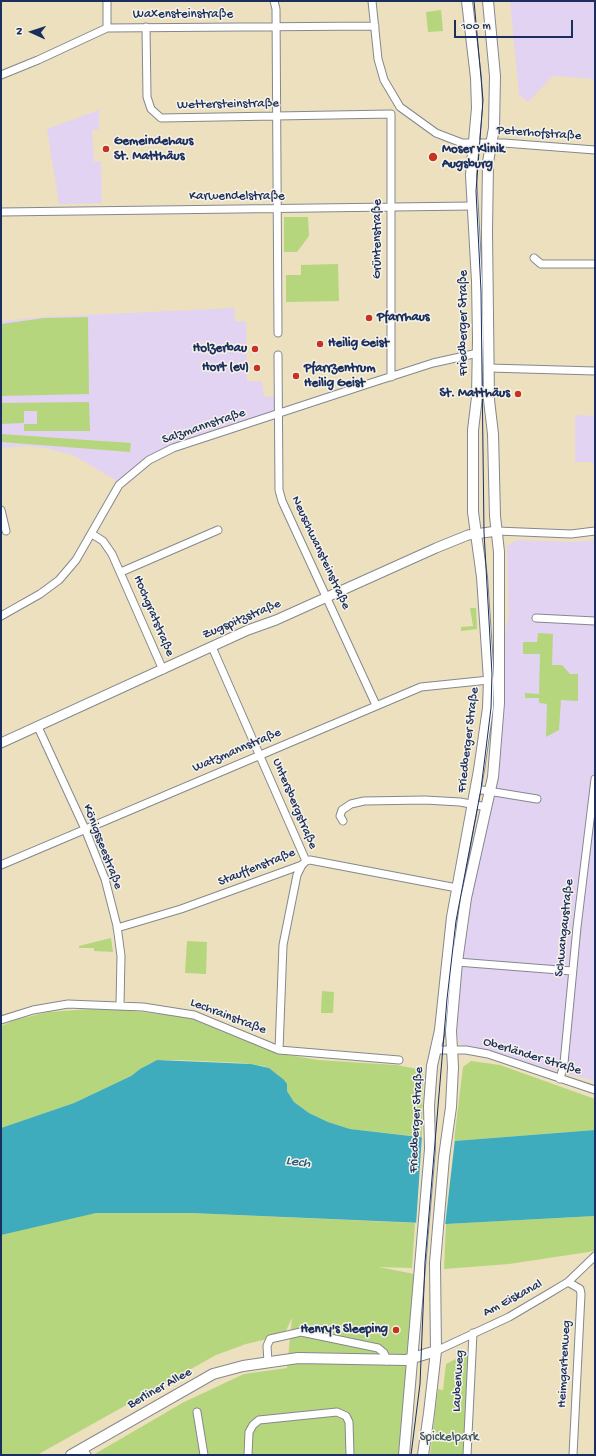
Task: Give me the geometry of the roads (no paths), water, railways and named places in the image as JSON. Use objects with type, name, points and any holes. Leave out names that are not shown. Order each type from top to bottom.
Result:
[{"type":"main road","name":"Friedberger Straße","points":[[423,1455],[436,1351],[435,1263],[444,1157],[451,1108],[453,1050],[451,1031],[457,962],[466,898],[491,791],[500,679],[500,594],[489,368],[488,176],[477,108],[476,78],[467,1]]},
{"type":"main road","name":"Friedberger Straße","points":[[404,1455],[430,1149],[429,1106],[432,1066],[437,1050],[457,888],[487,721],[489,680],[482,577],[472,493],[478,353],[477,281],[471,175],[495,107],[496,76],[488,1]]},
{"type":"main road","name":"Berliner Allee","points":[[71,1455],[85,1451],[212,1374],[243,1366],[298,1358],[387,1361],[413,1358],[436,1351]]},
{"type":"street","points":[[107,1],[107,28]]},
{"type":"street","points":[[274,1],[276,27],[278,333]]},
{"type":"street","points":[[372,1],[380,70],[384,80],[400,107],[436,133],[462,143],[482,143]]},
{"type":"street","name":"Waxensteinstraße","points":[[1,75],[38,60],[107,28],[375,26]]},
{"type":"street","name":"Wettersteinstraße","points":[[146,27],[147,98],[151,109],[161,118],[390,114]]},
{"type":"street","points":[[390,114],[400,107]]},
{"type":"street","name":"Grüntenstraße","points":[[390,114],[391,377]]},
{"type":"street","name":"Peterhofstraße","points":[[482,143],[595,150]]},
{"type":"street","name":"Karwendelstraße","points":[[1,212],[472,206]]},
{"type":"street","points":[[534,258],[541,264],[595,264]]},
{"type":"street","name":"Salzmannstraße","points":[[1,616],[40,594],[59,580],[76,560],[119,485],[149,460],[173,448],[433,363],[478,353]]},
{"type":"street","name":"Neuschwansteinstraße","points":[[278,355],[279,490],[282,501],[376,705]]},
{"type":"street","points":[[489,368],[595,371]]},
{"type":"street","points":[[1,510],[6,531]]},
{"type":"street","name":"Hochgratstraße","points":[[121,572],[218,530]]},
{"type":"street","points":[[497,531],[571,534],[595,531]]},
{"type":"street","name":"Zugspitzstraße","points":[[1,743],[212,647],[436,548],[476,533],[497,531]]},
{"type":"street","name":"Hochgratstraße","points":[[92,534],[103,541],[121,572],[163,670]]},
{"type":"street","points":[[536,618],[595,621]]},
{"type":"street","name":"Untersbergstraße","points":[[212,647],[260,754],[304,863],[297,874],[283,946],[279,1050]]},
{"type":"street","name":"Watzmannstraße","points":[[1,865],[421,687],[489,680]]},
{"type":"street","name":"Königsseestraße","points":[[38,727],[105,879],[117,928],[121,956],[120,1005]]},
{"type":"street","name":"Schwangaustraße","points":[[560,1079],[564,1063],[572,971],[595,779]]},
{"type":"street","points":[[476,789],[537,799]]},
{"type":"street","points":[[343,821],[340,816],[342,810],[351,804],[364,801],[425,800],[487,807]]},
{"type":"street","name":"Stauffenstraße","points":[[117,928],[181,910],[304,863],[316,861],[457,888]]},
{"type":"street","points":[[457,962],[572,971]]},
{"type":"street","name":"Lechrainstraße","points":[[1,1020],[50,1006],[85,1004],[120,1005],[194,1015],[279,1050],[399,1060]]},
{"type":"street","name":"Oberländer Straße","points":[[437,1050],[466,1050],[496,1056],[595,1090]]},
{"type":"street","name":"Am Eiskanal","points":[[436,1351],[526,1308],[568,1282],[595,1256]]},
{"type":"street","name":"Heimgartenweg","points":[[568,1282],[580,1289],[581,1294],[573,1455]]},
{"type":"street","points":[[268,1362],[267,1346],[270,1339],[301,1332],[378,1348],[382,1351],[387,1361]]},
{"type":"street","name":"Laubenweg","points":[[467,1455],[473,1333]]},
{"type":"street","points":[[197,1412],[204,1455]]},
{"type":"street","points":[[248,1455],[249,1432],[253,1425],[259,1420],[337,1412],[346,1416],[349,1422],[350,1455]]},
{"type":"water","name":"Lech","points":[[157,1060],[251,1064],[269,1068],[287,1084],[287,1091],[294,1102],[309,1113],[328,1122],[350,1129],[454,1141],[595,1130],[595,1216],[446,1224],[191,1213],[96,1213],[1,1235],[1,1128],[74,1103],[131,1076],[140,1069]]},
{"type":"tram line","points":[[411,1455],[420,1384],[425,1262],[447,999],[456,921],[481,789],[491,708],[492,674],[484,532],[481,291],[476,191],[483,100],[474,1]]},
{"type":"place","name":"Gemeindehaus St. Matthäus","points":[[106,149]]},
{"type":"place","name":"Moser Klinik Augsburg","points":[[433,157]]},
{"type":"place","name":"Pfarrhaus","points":[[369,318]]},
{"type":"place","name":"Heilig Geist","points":[[320,344]]},
{"type":"place","name":"Holzerbau","points":[[255,349]]},
{"type":"place","name":"Hort (ev)","points":[[257,368]]},
{"type":"place","name":"Pfarrzentrum Heilig Geist","points":[[296,376]]},
{"type":"place","name":"St. Matthäus","points":[[518,394]]},
{"type":"place","name":"Henry's Sleeping","points":[[396,1330]]},
{"type":"park label","name":"Spickelpark","points":[[449,1438]]}]
